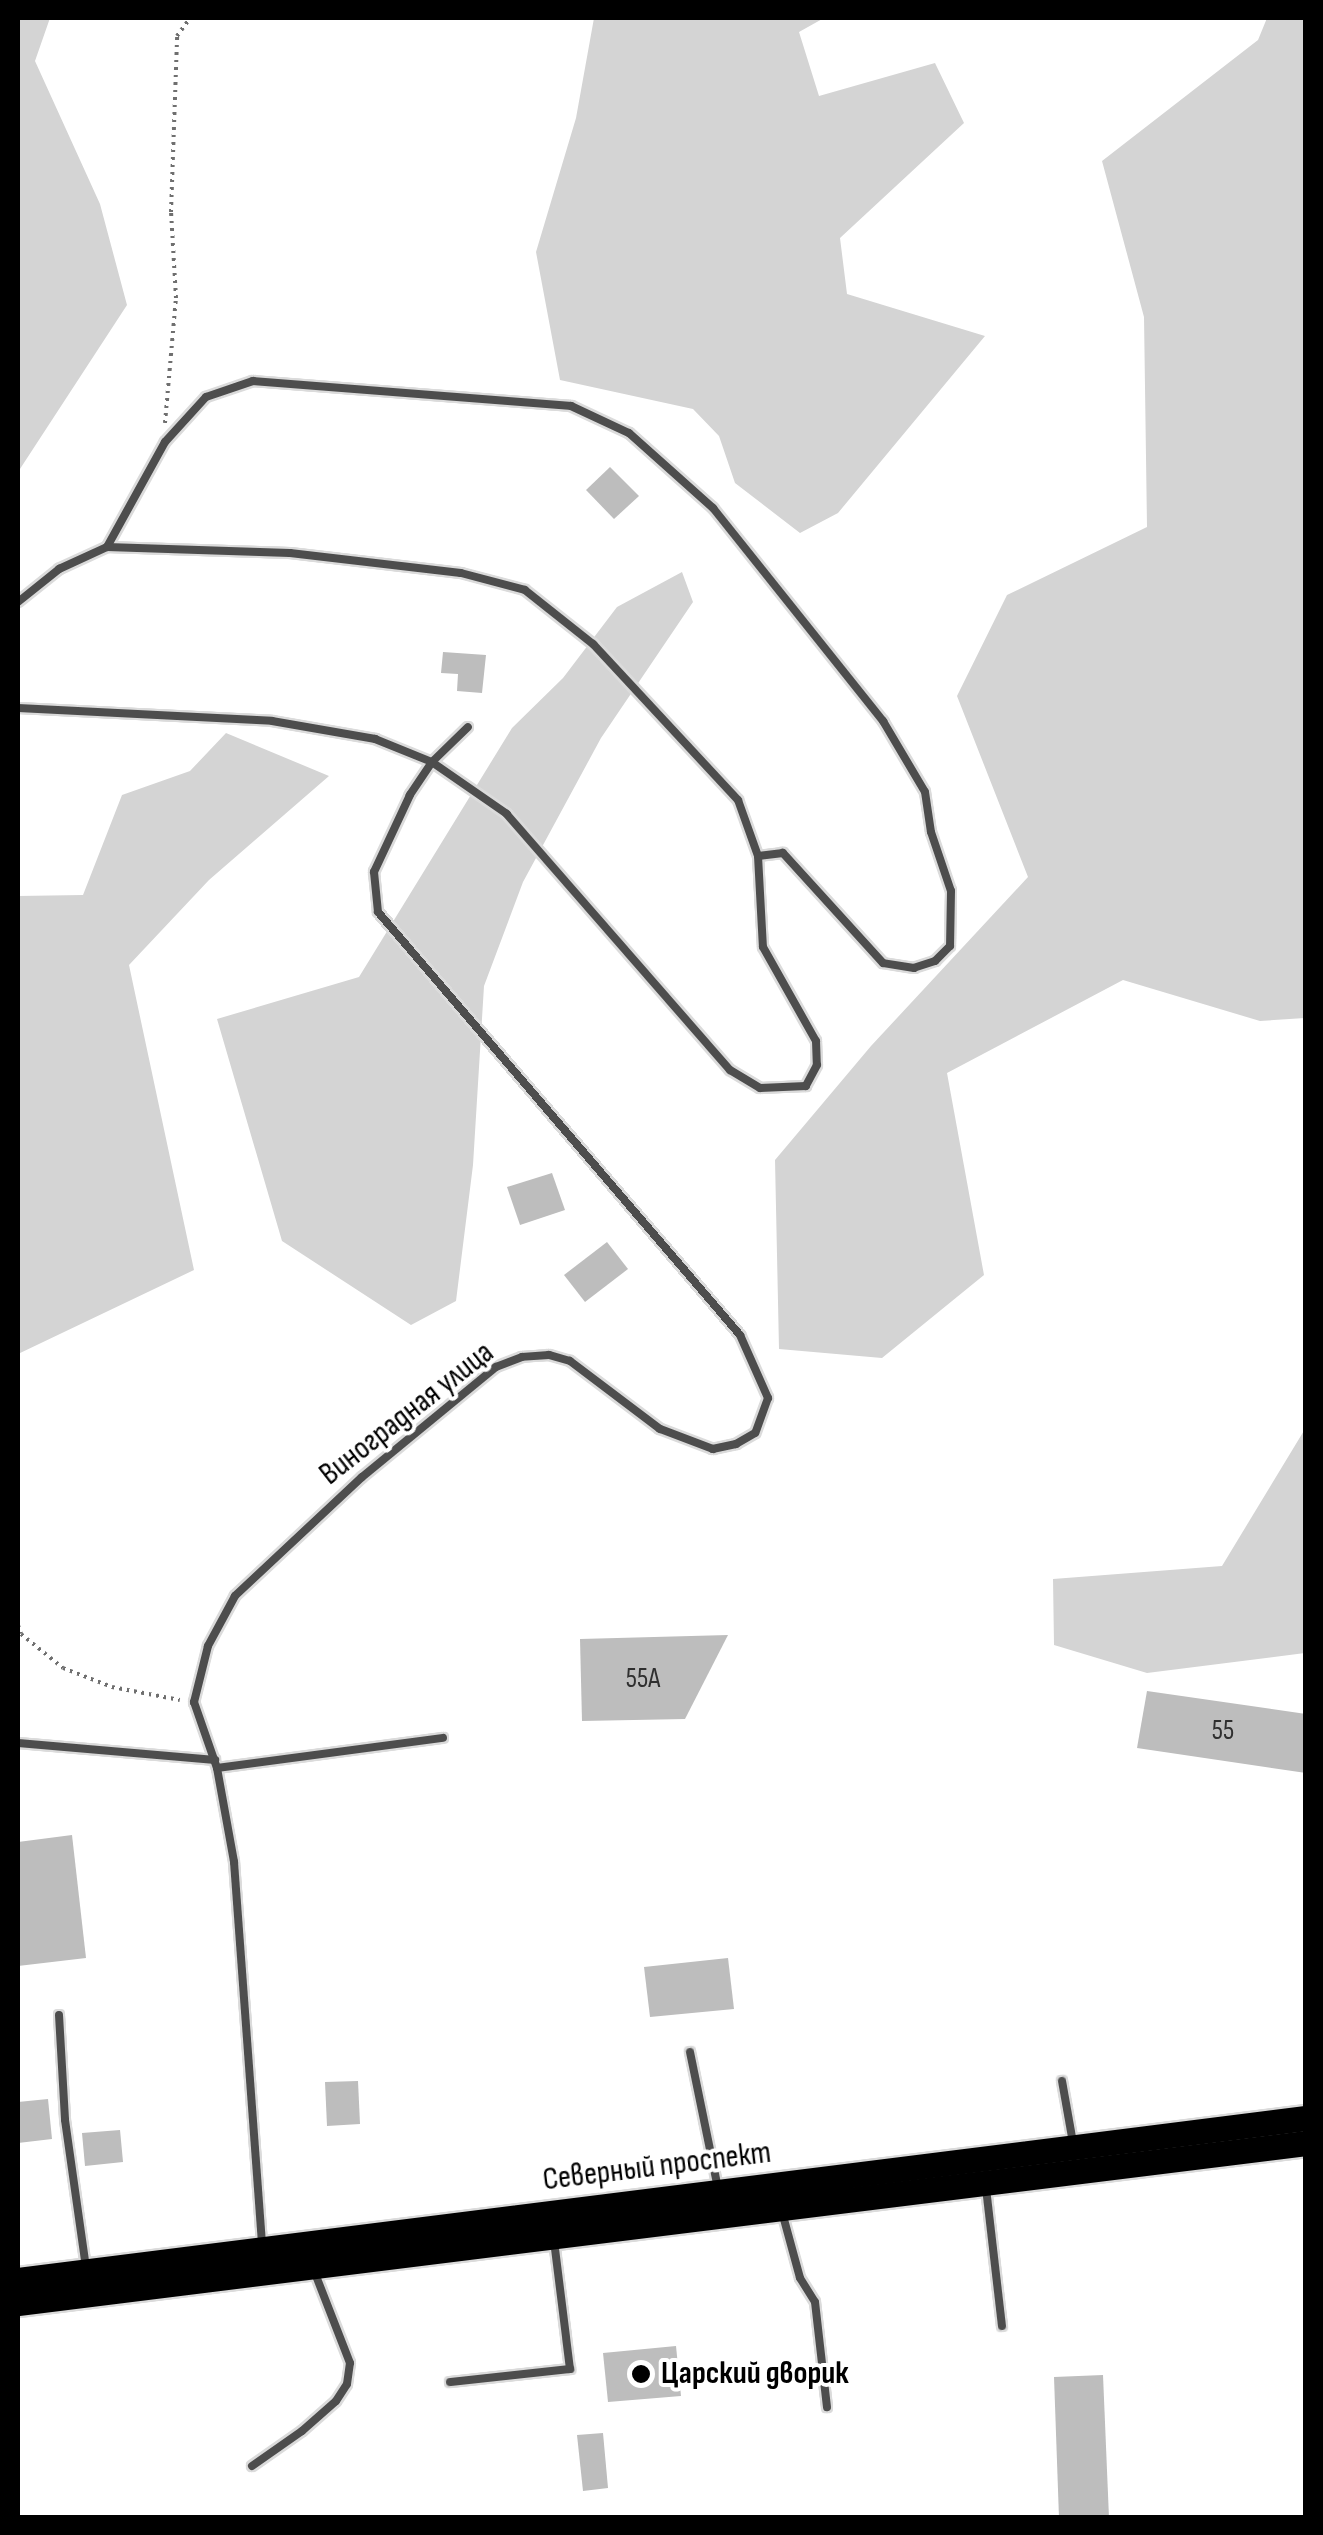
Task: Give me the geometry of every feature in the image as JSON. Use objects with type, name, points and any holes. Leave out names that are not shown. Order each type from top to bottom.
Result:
[{"type":"main road","name":"Северный проспект","points":[[18,2280],[1306,2118]]},
{"type":"main road","name":"Северный проспект","points":[[18,2303],[1306,2143]]},
{"type":"lane","points":[[106,547],[165,442],[206,396],[253,380],[570,406],[629,433],[713,508],[883,721],[925,792],[931,832],[951,892],[950,946],[936,961],[914,968],[883,963],[783,854],[758,856]]},
{"type":"lane","points":[[18,602],[59,569],[106,547],[290,552],[460,572],[525,590],[593,644],[738,800],[758,856],[763,947],[816,1042],[818,1065],[806,1086],[787,1090],[760,1088],[730,1070],[507,814],[432,762],[375,739],[272,721],[18,708]]},
{"type":"lane","name":"Виноградная улица","points":[[194,1702],[208,1646],[234,1596],[362,1477],[496,1367],[522,1357],[549,1355],[570,1361],[660,1428],[713,1448],[736,1444],[755,1433],[766,1408],[761,1374],[740,1335],[378,912],[374,872],[410,794],[432,762],[468,727]]},
{"type":"lane","points":[[194,1702],[216,1764],[234,1862],[263,2250]]},
{"type":"lane","points":[[18,1743],[216,1764],[443,1738]]},
{"type":"lane","points":[[59,2014],[65,2120],[86,2272]]},
{"type":"lane","points":[[690,2052],[718,2192]]},
{"type":"lane","points":[[1062,2081],[1074,2147]]},
{"type":"lane","points":[[986,2184],[1002,2326]]},
{"type":"lane","points":[[782,2207],[800,2278],[815,2302],[827,2408]]},
{"type":"lane","points":[[450,2382],[570,2369],[553,2237]]},
{"type":"lane","points":[[252,2466],[302,2431],[336,2401],[347,2384],[350,2364],[313,2268]]},
{"type":"path","points":[[165,442],[166,384],[176,298],[171,212],[177,36],[190,18]]},
{"type":"path","points":[[18,1624],[21,1634],[63,1668],[112,1687],[194,1702]]},
{"type":"shaded area","points":[[18,18],[50,18],[35,61],[100,204],[127,305],[18,472]]},
{"type":"shaded area","points":[[594,18],[824,18],[799,32],[819,96],[935,63],[964,123],[840,238],[847,294],[985,336],[838,513],[800,533],[735,483],[719,436],[693,409],[560,380],[536,252],[576,118]]},
{"type":"shaded area","points":[[1267,18],[1306,18],[1305,1018],[1260,1021],[1123,980],[947,1073],[984,1275],[882,1358],[779,1349],[775,1160],[871,1046],[1028,877],[957,696],[1007,595],[1147,527],[1144,317],[1102,161],[1258,40]]},
{"type":"shaded area","points":[[682,572],[693,602],[601,738],[523,882],[484,986],[473,1165],[456,1301],[411,1325],[282,1241],[217,1019],[359,977],[512,728],[563,678],[617,607]]},
{"type":"shaded area","points":[[226,733],[329,776],[209,880],[129,965],[194,1270],[18,1354],[18,896],[83,895],[122,795],[190,771]]},
{"type":"shaded area","points":[[1305,1429],[1305,1653],[1147,1673],[1054,1645],[1053,1579],[1222,1566]]},
{"type":"building","points":[[610,467],[639,496],[614,519],[586,490]]},
{"type":"building","points":[[443,652],[486,655],[482,693],[457,691],[458,674],[441,673]]},
{"type":"building","points":[[552,1173],[565,1210],[520,1225],[507,1187]]},
{"type":"building","points":[[607,1242],[628,1269],[585,1302],[564,1275]]},
{"type":"building","points":[[728,1635],[685,1719],[582,1721],[580,1639]]},
{"type":"building","points":[[1147,1691],[1306,1714],[1306,1773],[1137,1748]]},
{"type":"building","points":[[72,1835],[86,1958],[18,1966],[18,1842]]},
{"type":"building","points":[[728,1958],[734,2009],[650,2017],[644,1967]]},
{"type":"building","points":[[358,2081],[360,2124],[327,2126],[325,2082]]},
{"type":"building","points":[[48,2099],[52,2139],[18,2143],[18,2102]]},
{"type":"building","points":[[120,2130],[123,2162],[85,2166],[82,2133]]},
{"type":"building","points":[[676,2346],[681,2396],[608,2402],[603,2353]]},
{"type":"building","points":[[1103,2375],[1109,2518],[1059,2518],[1054,2377]]},
{"type":"building","points":[[603,2433],[608,2488],[583,2491],[577,2435]]},
{"type":"place","name":"Царский дворик","points":[[641,2374]]}]
